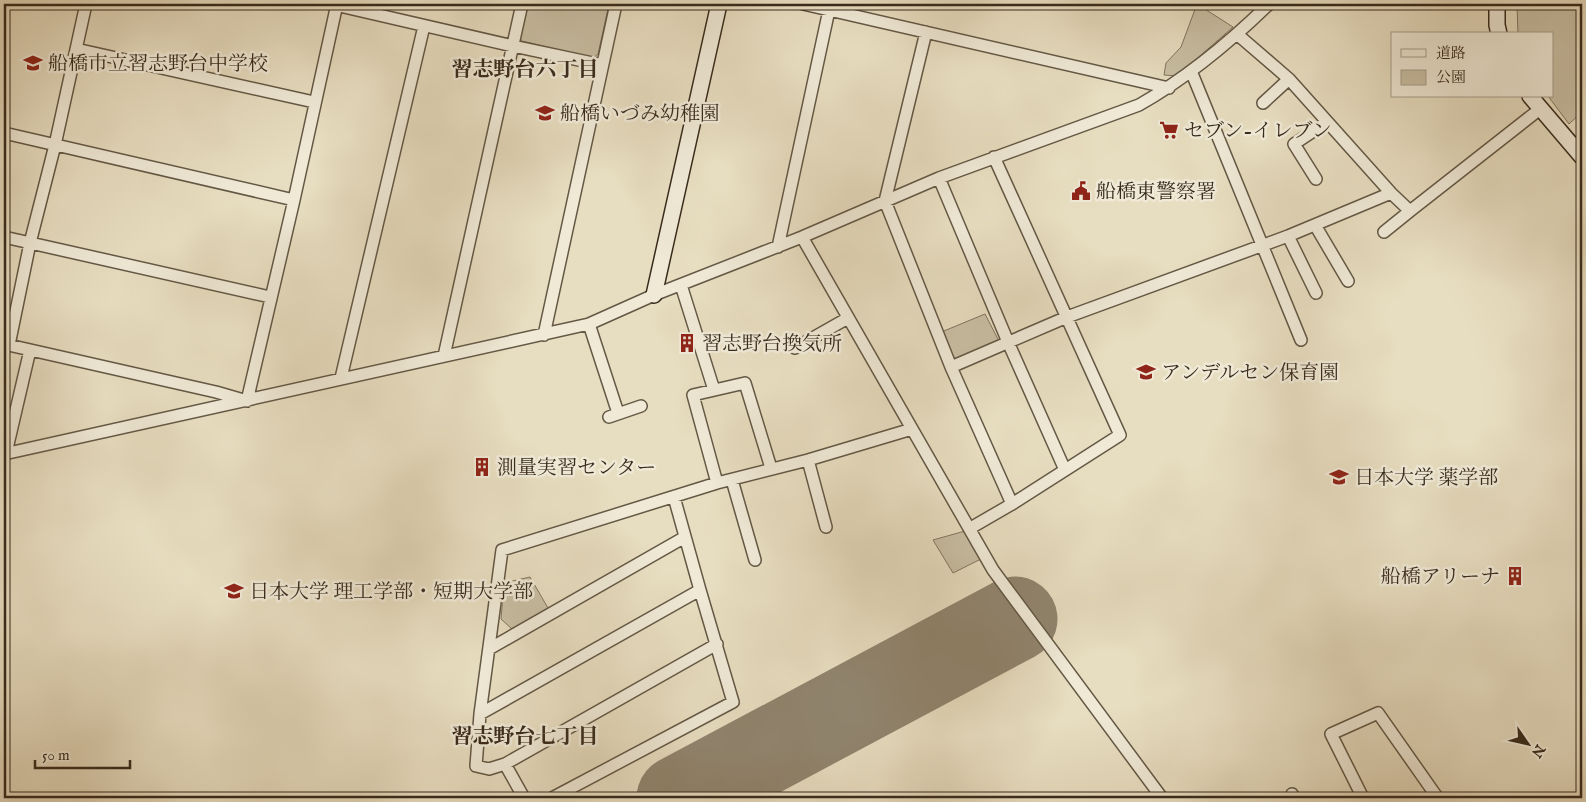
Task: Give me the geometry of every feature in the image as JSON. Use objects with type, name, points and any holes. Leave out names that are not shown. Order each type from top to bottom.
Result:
[{"type":"street","points":[[86,4],[55,145],[7,344],[216,392],[247,401]]},
{"type":"street","points":[[247,401],[294,200],[335,4],[424,26],[602,65]]},
{"type":"street","points":[[444,356],[522,4]]},
{"type":"street","points":[[544,335],[616,4]]},
{"type":"street","points":[[654,295],[719,4]]},
{"type":"street","points":[[803,4],[1169,88]]},
{"type":"street","points":[[30,350],[5,453],[589,324],[654,295],[778,247],[939,178],[1139,105],[1169,88],[1191,71],[1238,34],[1269,4]]},
{"type":"street","points":[[1497,4],[1499,32]]},
{"type":"street","points":[[778,247],[829,10]]},
{"type":"street","points":[[341,378],[424,26]]},
{"type":"street","points":[[926,32],[885,201],[951,367],[1012,504]]},
{"type":"street","points":[[1238,34],[1289,79],[1410,212]]},
{"type":"street","points":[[76,49],[314,102]]},
{"type":"street","points":[[1191,71],[1301,340]]},
{"type":"street","points":[[1263,103],[1289,79]]},
{"type":"street","points":[[1532,98],[1582,157]]},
{"type":"street","points":[[1384,232],[1540,109]]},
{"type":"street","points":[[1316,179],[1294,144],[1327,122]]},
{"type":"street","points":[[4,133],[294,200]]},
{"type":"street","points":[[974,526],[1120,435],[994,157]]},
{"type":"street","points":[[939,178],[1008,342],[1065,470]]},
{"type":"street","points":[[951,367],[1068,317],[1288,236],[1391,193]]},
{"type":"street","points":[[1315,225],[1348,281]]},
{"type":"street","points":[[1288,236],[1316,293]]},
{"type":"street","points":[[4,237],[270,297]]},
{"type":"street","points":[[802,237],[993,570],[1162,798]]},
{"type":"street","points":[[681,284],[714,390]]},
{"type":"street","points":[[795,348],[848,318]]},
{"type":"street","points":[[589,324],[614,415],[641,406]]},
{"type":"street","points":[[717,483],[693,395],[745,383],[771,468]]},
{"type":"street","points":[[717,644],[505,764],[489,769],[476,766],[480,714],[502,550],[717,483],[808,460],[912,429]]},
{"type":"street","points":[[808,460],[826,527]]},
{"type":"street","points":[[732,480],[755,560]]},
{"type":"street","points":[[552,798],[734,702],[674,497]]},
{"type":"street","points":[[488,648],[685,537]]},
{"type":"street","points":[[480,714],[700,590]]},
{"type":"street","points":[[1363,798],[1331,734],[1378,713],[1437,797],[1435,798]]},
{"type":"street","points":[[505,764],[524,798]]},
{"type":"green space","points":[[526,4],[609,4],[598,54],[593,58],[522,41],[519,37]]},
{"type":"green space","points":[[1197,4],[1233,27],[1177,76],[1164,75],[1166,63],[1181,47]]},
{"type":"green space","points":[[1517,4],[1582,4],[1582,112],[1569,124],[1550,98],[1554,98],[1554,32],[1518,32]]},
{"type":"green space","points":[[985,314],[1000,343],[952,362],[939,333]]},
{"type":"green space","points":[[965,531],[981,559],[953,573],[933,540]]},
{"type":"green space","points":[[530,577],[548,608],[512,629],[501,619],[504,583]]},
{"type":"runway","points":[[679,798],[1015,619]]},
{"type":"place","name":"船橋市立習志野台中学校","points":[[33,63]]},
{"type":"place","name":"船橋いづみ幼稚園","points":[[545,113]]},
{"type":"place","name":"セブン-イレブン","points":[[1169,130]]},
{"type":"place","name":"船橋東警察署","points":[[1081,191]]},
{"type":"place","name":"習志野台換気所","points":[[687,343]]},
{"type":"place","name":"アンデルセン保育園","points":[[1146,372]]},
{"type":"place","name":"測量実習センター","points":[[482,467]]},
{"type":"place","name":"日本大学 薬学部","points":[[1339,477]]},
{"type":"place","name":"船橋アリーナ","points":[[1515,576]]},
{"type":"place","name":"日本大学 理工学部・短期大学部","points":[[234,591]]},
{"type":"district","name":"習志野台六丁目","points":[[525,69]]},
{"type":"district","name":"習志野台七丁目","points":[[525,736]]}]
